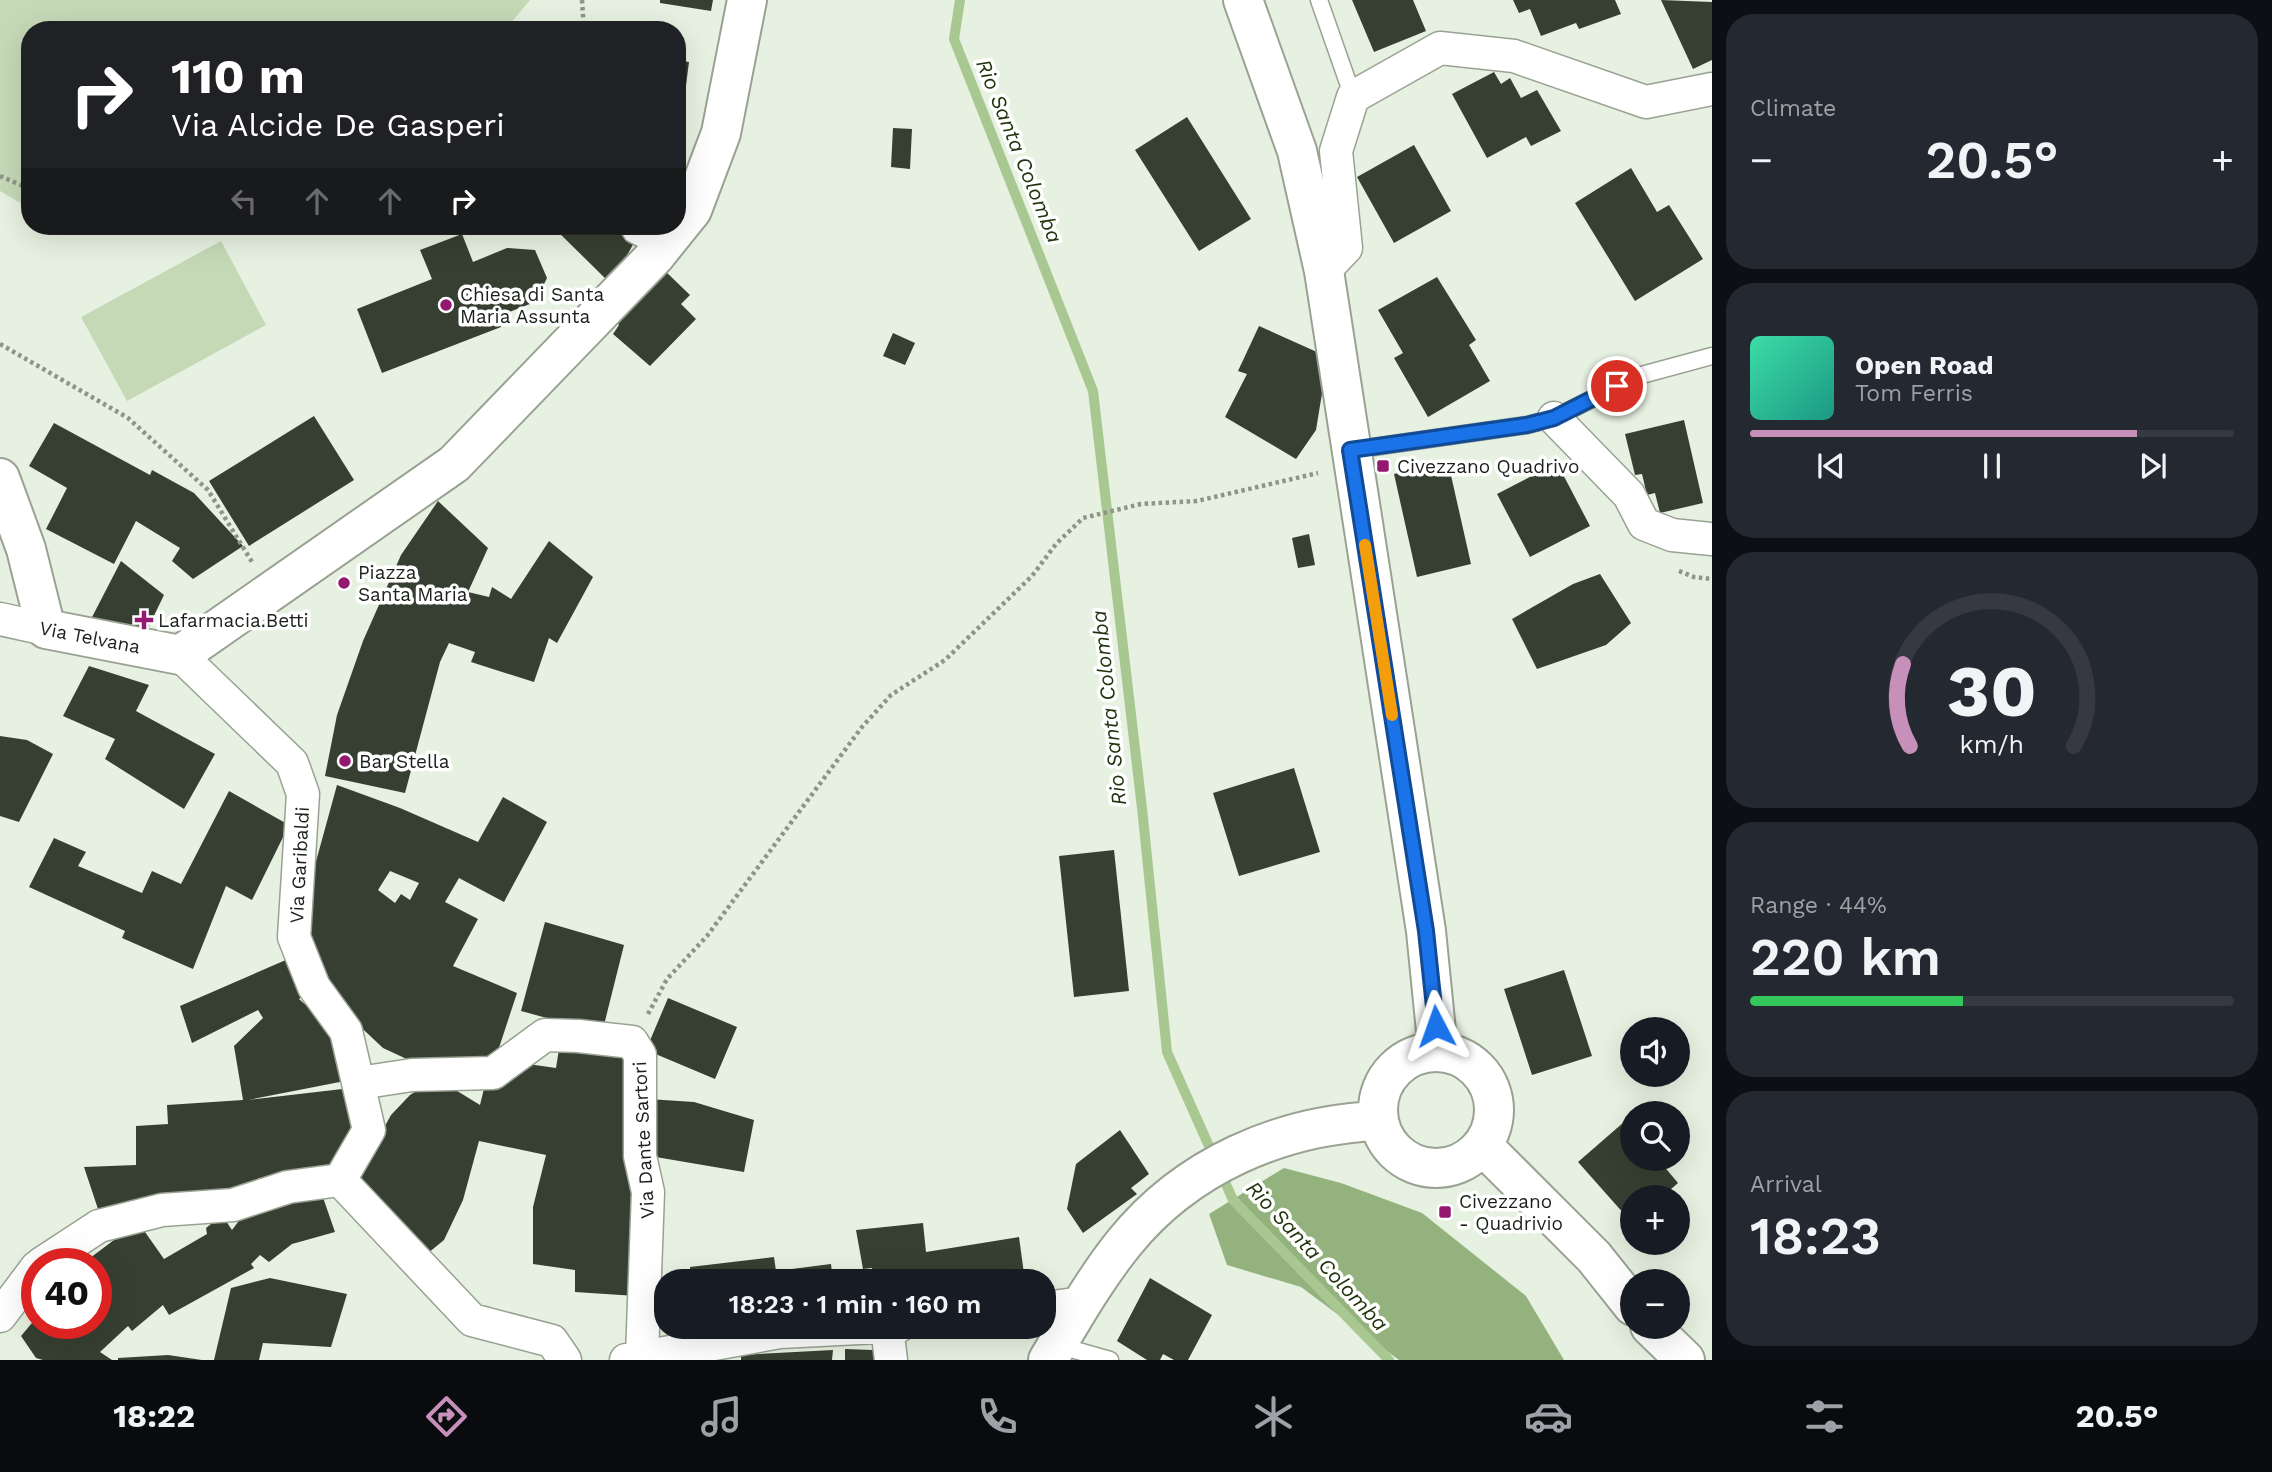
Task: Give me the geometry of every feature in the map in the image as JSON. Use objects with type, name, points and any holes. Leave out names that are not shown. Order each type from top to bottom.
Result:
[{"type":"street","points":[[686,218],[692,210],[721,133],[747,0]]},
{"type":"street","points":[[1242,0],[1297,151],[1324,271],[1426,931],[1438,1051]]},
{"type":"street","points":[[1324,271],[1346,248],[1336,151],[1353,97],[1440,48],[1514,56],[1646,102],[1712,89]]},
{"type":"street","points":[[180,655],[454,464],[614,301],[672,235]]},
{"type":"street","points":[[1554,418],[1629,495],[1643,524],[1672,534],[1712,539]]},
{"type":"street","points":[[0,478],[26,548],[46,629]]},
{"type":"street","name":"Via Telvana","points":[[0,619],[180,655]]},
{"type":"street","name":"Via Garibaldi","points":[[180,655],[292,763],[303,794],[294,937],[314,987],[346,1031],[369,1130],[340,1180]]},
{"type":"street","name":"Via Dante Sartori","points":[[359,1083],[412,1075],[493,1073],[545,1035],[632,1042],[640,1055],[640,1156],[648,1192],[634,1358]]},
{"type":"street","points":[[1438,1051],[1468,1060],[1489,1084],[1495,1116],[1483,1146],[1462,1163],[1436,1169],[1409,1163],[1389,1146],[1378,1121],[1378,1095],[1391,1071],[1412,1056],[1438,1051]]},
{"type":"street","points":[[1053,1353],[1082,1303],[1125,1242],[1194,1178],[1244,1150],[1279,1137],[1335,1125],[1378,1121]]},
{"type":"street","points":[[1483,1146],[1594,1257],[1620,1290]]},
{"type":"street","points":[[65,1248],[99,1226],[162,1210],[233,1205],[288,1187],[340,1180],[472,1320],[552,1341],[565,1360]]},
{"type":"street","points":[[0,1316],[21,1289]]},
{"type":"street","points":[[1056,1307],[1082,1303]]},
{"type":"street","points":[[634,1358],[741,1339]]},
{"type":"street","points":[[891,1360],[892,1339]]},
{"type":"street","points":[[1654,1339],[1661,1360]]},
{"type":"street","points":[[1663,1339],[1685,1360]]},
{"type":"lane","points":[[1319,0],[1353,97]]},
{"type":"lane","points":[[634,235],[661,249]]},
{"type":"lane","points":[[1350,450],[1527,425],[1554,418],[1638,376],[1712,356]]},
{"type":"lane","points":[[1053,1353],[1110,1360]]},
{"type":"path","points":[[582,0],[583,21]]},
{"type":"path","points":[[0,176],[21,185]]},
{"type":"path","points":[[0,344],[128,418],[208,490],[252,562],[258,601]]},
{"type":"path","points":[[632,1042],[667,979],[707,936],[862,727],[891,695],[945,660],[1032,576],[1056,544],[1083,518],[1120,508],[1197,501],[1317,474],[1350,450]]},
{"type":"green space","points":[[0,0],[530,0],[512,21],[21,21],[21,203],[0,191]]},
{"type":"green space","points":[[221,241],[266,325],[127,401],[81,317]]},
{"type":"green space","points":[[1284,1168],[1341,1183],[1422,1213],[1526,1296],[1564,1360],[1399,1360],[1301,1287],[1227,1265],[1209,1214]]},
{"type":"building","points":[[660,0],[713,0],[711,11],[660,3]]},
{"type":"building","points":[[1352,0],[1413,0],[1426,31],[1374,52]]},
{"type":"building","points":[[1513,0],[1615,0],[1621,14],[1579,29],[1576,23],[1541,36],[1530,9],[1519,13]]},
{"type":"building","points":[[1661,0],[1712,2],[1712,60],[1693,69]]},
{"type":"building","points":[[686,62],[689,62],[686,86]]},
{"type":"building","points":[[1494,72],[1501,84],[1510,78],[1521,98],[1537,90],[1561,131],[1531,146],[1526,137],[1487,158],[1452,94]]},
{"type":"building","points":[[1187,117],[1251,219],[1199,251],[1135,150]]},
{"type":"building","points":[[893,128],[912,129],[910,169],[891,167]]},
{"type":"building","points":[[1414,145],[1451,211],[1394,243],[1357,177]]},
{"type":"building","points":[[1631,168],[1657,212],[1669,205],[1703,259],[1635,301],[1575,203]]},
{"type":"building","name":"Chiesa di Santa Maria Assunta","points":[[462,235],[473,262],[507,248],[535,250],[547,278],[535,302],[496,317],[501,327],[382,373],[357,309],[432,279],[420,250]]},
{"type":"building","points":[[561,235],[629,235],[635,241],[611,284]]},
{"type":"building","points":[[663,269],[690,295],[681,304],[696,319],[650,366],[613,334],[619,325],[614,318]]},
{"type":"building","points":[[1437,277],[1476,340],[1469,345],[1490,381],[1428,417],[1394,358],[1403,353],[1378,310]]},
{"type":"building","points":[[1259,326],[1328,357],[1316,430],[1296,459],[1225,417],[1247,374],[1238,371]]},
{"type":"building","points":[[893,333],[915,343],[905,365],[883,356]]},
{"type":"building","points":[[314,416],[354,480],[249,546],[209,481]]},
{"type":"building","points":[[1684,420],[1703,503],[1660,513],[1655,493],[1647,495],[1642,474],[1635,475],[1625,434]]},
{"type":"building","points":[[54,423],[150,475],[152,470],[194,493],[243,546],[193,579],[172,561],[180,548],[136,521],[114,564],[46,529],[67,488],[29,466]]},
{"type":"building","points":[[1448,462],[1471,564],[1417,577],[1394,474]]},
{"type":"building","points":[[1557,463],[1590,526],[1530,557],[1497,494]]},
{"type":"building","points":[[438,501],[488,548],[468,592],[489,597],[492,587],[511,599],[549,541],[593,577],[557,643],[549,638],[534,682],[471,662],[475,652],[449,643],[440,662],[405,793],[325,776],[337,715],[363,641],[401,555]]},
{"type":"building","points":[[1309,534],[1315,565],[1298,568],[1292,538]]},
{"type":"building","points":[[121,561],[164,595],[148,628],[138,632],[90,621]]},
{"type":"building","points":[[1600,574],[1631,623],[1606,645],[1537,669],[1512,619],[1573,584]]},
{"type":"building","points":[[89,666],[149,685],[136,711],[215,754],[184,809],[105,759],[115,739],[63,716]]},
{"type":"building","points":[[0,736],[27,740],[53,754],[19,822],[0,816]]},
{"type":"building","points":[[1294,768],[1320,852],[1239,876],[1213,793]]},
{"type":"building","points":[[337,785],[400,808],[478,842],[503,797],[547,822],[504,902],[459,878],[445,902],[478,919],[453,966],[517,993],[493,1066],[426,1068],[383,1048],[333,1001],[303,939],[312,876]],"holes":[[[390,871],[419,883],[410,900],[401,894],[395,903],[378,890]]]},
{"type":"building","points":[[229,791],[289,825],[252,900],[226,886],[193,969],[122,938],[125,931],[29,887],[54,838],[86,852],[78,866],[142,893],[152,871],[181,884]]},
{"type":"building","points":[[1114,850],[1129,991],[1074,997],[1059,856]]},
{"type":"building","points":[[545,922],[624,945],[602,1033],[521,1011]]},
{"type":"building","points":[[295,956],[309,990],[299,999],[339,1034],[350,1080],[248,1100],[351,1088],[360,1135],[345,1161],[315,1176],[258,1178],[260,1191],[101,1218],[84,1167],[136,1165],[136,1126],[168,1124],[167,1105],[243,1100],[234,1046],[263,1018],[258,1010],[192,1043],[180,1006]]},
{"type":"building","points":[[1564,970],[1592,1056],[1532,1075],[1504,989]]},
{"type":"building","points":[[668,998],[737,1027],[715,1079],[646,1050]]},
{"type":"building","points":[[560,1043],[629,1051],[636,1296],[575,1292],[575,1270],[533,1264],[533,1207],[546,1155],[479,1141],[463,1200],[444,1240],[422,1258],[350,1173],[380,1135],[391,1115],[410,1095],[436,1078],[480,1105],[488,1072],[521,1063],[556,1068]]},
{"type":"building","points":[[648,1099],[694,1102],[754,1120],[744,1172],[644,1155]]},
{"type":"building","points":[[1620,1125],[1620,1171],[1668,1171],[1678,1183],[1620,1185],[1620,1209],[1578,1162]]},
{"type":"building","points":[[1120,1130],[1149,1174],[1131,1188],[1137,1194],[1083,1233],[1067,1209],[1076,1164]]},
{"type":"building","points":[[319,1186],[335,1232],[292,1244],[269,1262],[260,1255],[251,1264],[254,1268],[169,1315],[163,1305],[132,1331],[128,1326],[100,1352],[112,1360],[43,1360],[36,1358],[23,1339],[112,1339],[112,1248],[103,1248],[138,1222],[164,1259],[207,1234],[206,1228],[222,1215],[232,1230],[253,1202]]},
{"type":"building","points":[[923,1223],[926,1252],[1019,1237],[1023,1269],[863,1269],[856,1230]]},
{"type":"building","points":[[774,1257],[776,1269],[690,1269]]},
{"type":"building","points":[[831,1264],[832,1269],[792,1269]]},
{"type":"building","points":[[270,1278],[347,1294],[331,1347],[263,1343],[259,1360],[214,1360],[231,1288]]},
{"type":"building","points":[[1150,1278],[1212,1315],[1188,1360],[1174,1360],[1163,1354],[1160,1360],[1147,1360],[1117,1341]]},
{"type":"building","points":[[845,1349],[873,1350],[875,1360],[845,1360]]},
{"type":"building","points":[[833,1350],[832,1360],[741,1360],[741,1355]]},
{"type":"building","points":[[168,1355],[202,1360],[118,1360],[118,1358]]},
{"type":"waterway","name":"Rio Santa Colomba","points":[[960,0],[954,39],[1093,391],[1142,808],[1167,1052],[1233,1200],[1389,1360]]},
{"type":"slow traffic","points":[[1365,545],[1392,715]]},
{"type":"place","name":"Chiesa di Santa Maria Assunta","points":[[446,305]]},
{"type":"place","name":"Civezzano Quadrivo","points":[[1383,466]]},
{"type":"place","name":"Piazza Santa Maria","points":[[344,583]]},
{"type":"place","name":"Lafarmacia.Betti","points":[[144,620]]},
{"type":"place","name":"Bar Stella","points":[[345,761]]},
{"type":"place","name":"Civezzano - Quadrivio","points":[[1445,1212]]},
{"type":"route","points":[[1436,1026],[1426,931],[1350,450],[1527,425],[1554,418],[1617,386]]}]
